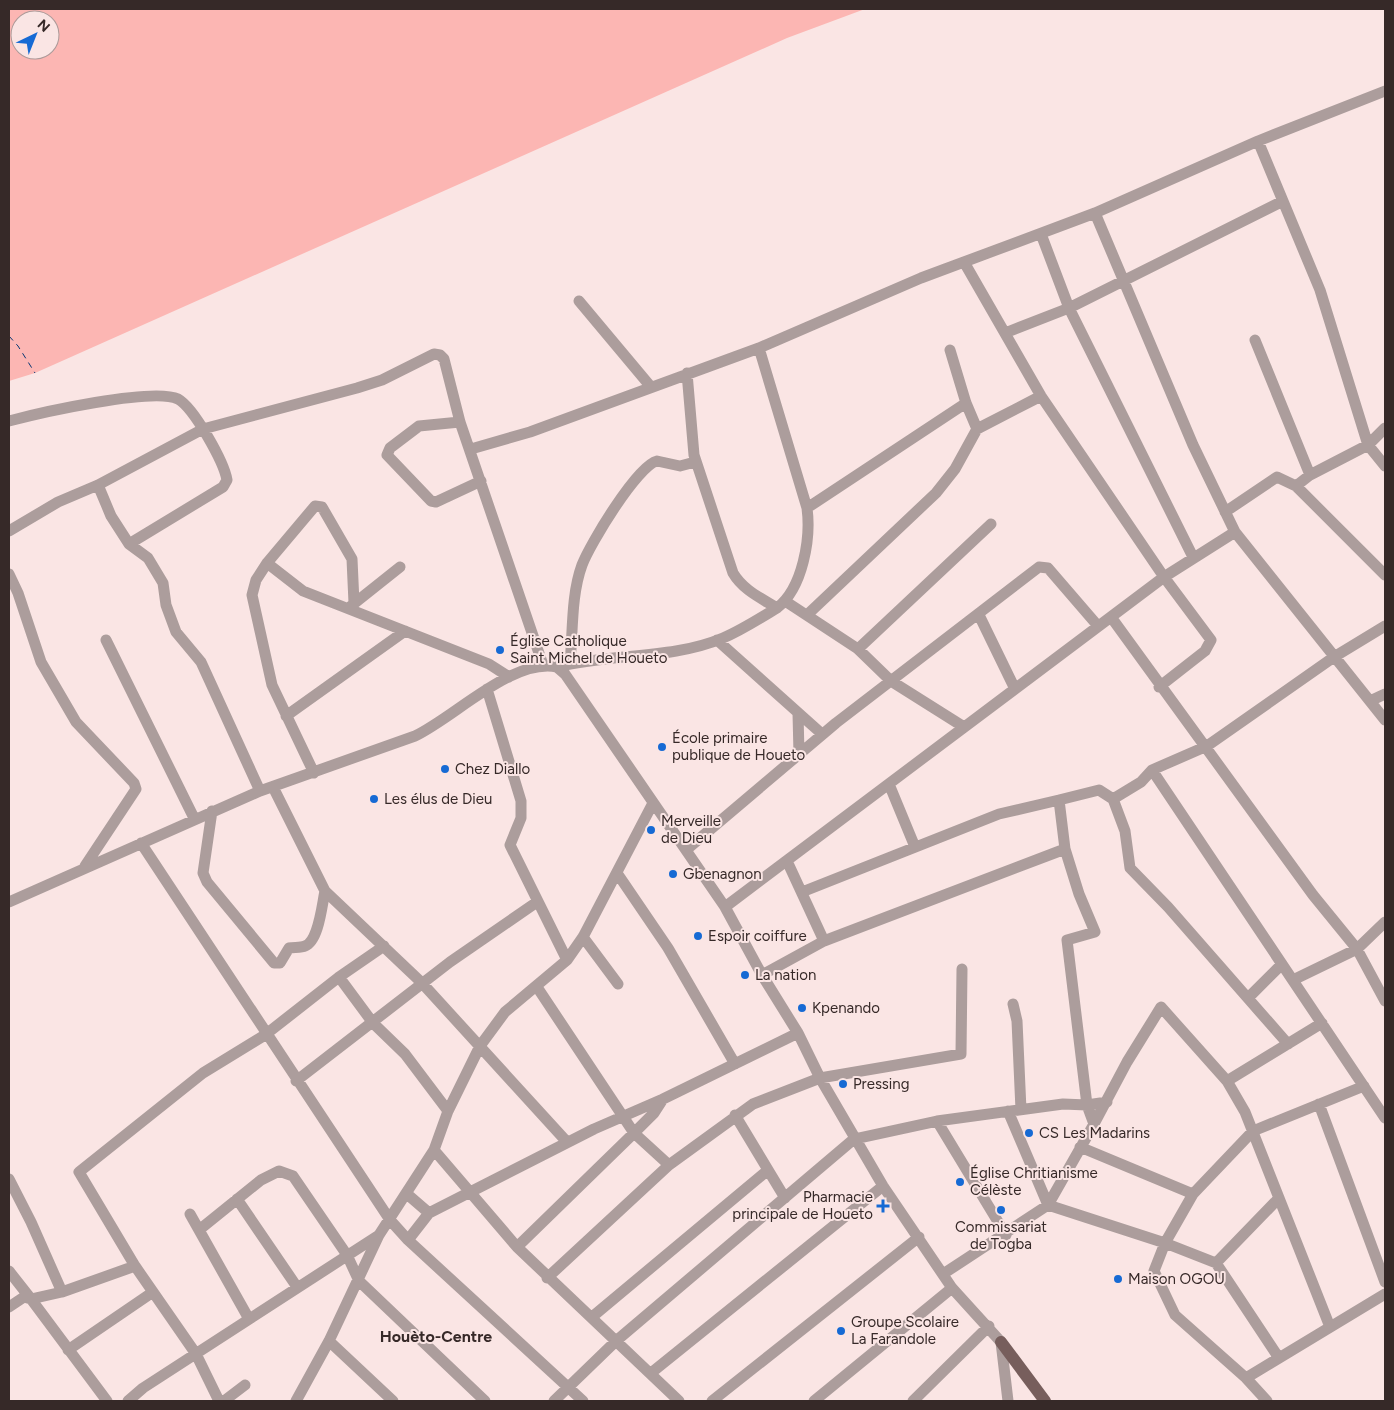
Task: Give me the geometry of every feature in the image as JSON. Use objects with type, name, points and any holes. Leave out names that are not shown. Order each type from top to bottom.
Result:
[{"type":"main road","points":[[1001,1342],[1045,1401]]},
{"type":"street","points":[[471,449],[530,432],[759,348],[921,278],[1095,213],[1258,141],[1385,91]]},
{"type":"street","points":[[1258,141],[1281,202],[1320,290],[1368,445],[1385,466]]},
{"type":"street","points":[[1005,333],[1070,308],[1281,202]]},
{"type":"street","points":[[1095,213],[1193,445],[1235,532],[1385,720]]},
{"type":"street","points":[[1041,234],[1070,308],[1193,557]]},
{"type":"street","points":[[964,262],[1041,396],[1164,577],[1210,640],[1205,650],[1159,687]]},
{"type":"street","points":[[579,301],[651,387]]},
{"type":"street","points":[[1255,340],[1310,475]]},
{"type":"street","points":[[9,902],[194,818],[260,791],[314,773],[432,728],[487,690],[525,670],[543,666],[557,667],[570,663],[671,652],[717,640],[741,629],[781,605],[800,569],[808,545],[810,526],[807,508],[759,348]]},
{"type":"street","points":[[950,350],[966,403],[977,429]]},
{"type":"street","points":[[9,531],[58,502],[98,485],[203,430],[382,380],[434,354],[440,354],[444,359],[460,422],[471,449],[543,666]]},
{"type":"street","points":[[687,373],[696,462],[738,581],[781,605],[807,615],[858,649],[891,681],[964,727]]},
{"type":"street","points":[[9,421],[41,413],[155,395],[177,399],[184,404],[203,430],[226,474],[227,480],[224,486],[129,544]]},
{"type":"street","points":[[807,615],[936,493],[955,469],[977,429],[1041,396]]},
{"type":"street","points":[[807,508],[966,403]]},
{"type":"street","points":[[460,422],[419,426],[390,448],[387,455],[431,501],[436,502],[481,481]]},
{"type":"street","points":[[1296,486],[1310,475],[1368,445],[1385,428]]},
{"type":"street","points":[[570,663],[577,586],[582,565],[596,540],[634,480],[644,470],[658,461],[680,466],[696,462]]},
{"type":"street","points":[[1225,512],[1277,477],[1296,486],[1385,575]]},
{"type":"street","points":[[98,485],[111,516],[129,544],[148,558],[162,583],[166,605],[176,632],[201,662],[260,791]]},
{"type":"street","points":[[314,773],[272,685],[252,595],[256,580],[267,564],[315,506],[322,507],[352,559],[350,606]]},
{"type":"street","points":[[858,649],[991,524]]},
{"type":"street","points":[[725,907],[868,797],[889,784],[1164,577],[1235,532]]},
{"type":"street","points":[[267,564],[303,591],[350,606],[405,631],[488,664],[509,677]]},
{"type":"street","points":[[686,850],[822,734],[979,615],[1032,572],[1043,566],[1048,568],[1098,626]]},
{"type":"street","points":[[350,606],[400,567]]},
{"type":"street","points":[[9,574],[18,593],[40,662],[76,722],[134,783],[136,789],[85,866]]},
{"type":"street","points":[[979,615],[1016,688]]},
{"type":"street","points":[[1111,617],[1159,687],[1207,746],[1313,894],[1357,949],[1385,1001]]},
{"type":"street","points":[[1113,799],[1140,782],[1152,770],[1207,746],[1334,656],[1385,626]]},
{"type":"street","points":[[286,716],[405,631]]},
{"type":"street","points":[[106,640],[194,818]]},
{"type":"street","points":[[717,640],[822,734]]},
{"type":"street","points":[[557,667],[565,674],[725,907],[762,975],[798,1033],[820,1078],[882,1186],[919,1237],[952,1288],[989,1326],[1001,1342],[1005,1399]]},
{"type":"street","points":[[487,690],[521,801],[521,818],[510,845],[567,960]]},
{"type":"street","points":[[1370,701],[1385,694]]},
{"type":"street","points":[[798,713],[799,754]]},
{"type":"street","points":[[1152,770],[1211,861],[1385,1118]]},
{"type":"street","points":[[889,784],[915,847]]},
{"type":"street","points":[[273,787],[325,891],[422,983],[567,1142]]},
{"type":"street","points":[[802,892],[999,814],[1099,790],[1113,799],[1125,831],[1130,868],[1168,907],[1288,1044]]},
{"type":"street","points":[[1059,800],[1065,849],[1079,894],[1096,932],[1067,940],[1087,1105],[1094,1124]]},
{"type":"street","points":[[300,1399],[359,1281],[379,1235],[434,1150],[448,1111],[480,1046],[505,1012],[567,960],[583,937],[653,803]]},
{"type":"street","points":[[212,811],[203,874],[207,882],[274,963],[280,963],[289,948],[303,947],[312,940],[318,927],[325,891]]},
{"type":"street","points":[[141,843],[265,1035],[304,1090],[390,1220],[408,1240],[583,1401]]},
{"type":"street","points":[[762,975],[824,941],[1065,849]]},
{"type":"street","points":[[787,861],[824,941]]},
{"type":"street","points":[[616,873],[668,948],[736,1064]]},
{"type":"street","points":[[9,895],[24,894]]},
{"type":"street","points":[[296,1081],[422,983],[537,902]]},
{"type":"street","points":[[1293,980],[1357,949],[1385,922]]},
{"type":"street","points":[[583,937],[618,984]]},
{"type":"street","points":[[219,1401],[196,1354],[135,1266],[79,1172],[203,1073],[265,1035],[339,977],[384,946]]},
{"type":"street","points":[[1248,998],[1282,964]]},
{"type":"street","points":[[547,1278],[669,1165],[753,1104],[820,1078],[960,1054],[962,969]]},
{"type":"street","points":[[339,977],[373,1023],[405,1054],[448,1111]]},
{"type":"street","points":[[537,987],[634,1133],[669,1165]]},
{"type":"street","points":[[1013,1004],[1017,1021],[1021,1110]]},
{"type":"street","points":[[943,1274],[1006,1235],[1048,1205],[1107,1102],[1127,1062],[1161,1006],[1227,1082],[1245,1112],[1330,1327]]},
{"type":"street","points":[[1227,1082],[1322,1023]]},
{"type":"street","points":[[408,1240],[429,1213],[567,1142],[663,1099],[798,1033]]},
{"type":"street","points":[[1267,1401],[1246,1378],[1175,1315],[1154,1271],[1165,1243],[1192,1194],[1253,1131],[1364,1086]]},
{"type":"street","points":[[517,1247],[654,1113],[663,1099]]},
{"type":"street","points":[[554,1401],[616,1341],[854,1139],[937,1121],[1063,1104],[1087,1105],[1107,1102]]},
{"type":"street","points":[[1319,1104],[1385,1282]]},
{"type":"street","points":[[1008,1111],[1048,1205],[1165,1243],[1216,1263],[1279,1358]]},
{"type":"street","points":[[736,1116],[785,1198]]},
{"type":"street","points":[[937,1121],[1006,1235]]},
{"type":"street","points":[[1080,1147],[1192,1194]]},
{"type":"street","points":[[434,1150],[517,1247],[547,1278],[592,1317],[679,1401]]},
{"type":"street","points":[[592,1317],[768,1170]]},
{"type":"street","points":[[198,1230],[260,1180],[279,1172],[293,1176],[347,1255],[359,1281],[485,1401]]},
{"type":"street","points":[[9,1179],[31,1222],[62,1292]]},
{"type":"street","points":[[651,1373],[882,1186]]},
{"type":"street","points":[[407,1194],[429,1213]]},
{"type":"street","points":[[1216,1263],[1279,1198]]},
{"type":"street","points":[[237,1199],[297,1287]]},
{"type":"street","points":[[190,1214],[249,1319]]},
{"type":"street","points":[[128,1401],[297,1287],[379,1235]]},
{"type":"street","points":[[712,1401],[919,1237]]},
{"type":"street","points":[[9,1307],[24,1297],[31,1299],[62,1292],[135,1266]]},
{"type":"street","points":[[9,1271],[107,1401]]},
{"type":"street","points":[[814,1401],[952,1288]]},
{"type":"street","points":[[68,1350],[153,1292]]},
{"type":"street","points":[[1246,1378],[1385,1294]]},
{"type":"street","points":[[912,1401],[989,1326]]},
{"type":"street","points":[[329,1340],[393,1401]]},
{"type":"street","points":[[224,1401],[245,1385]]},
{"type":"shaded area","points":[[9,9],[865,9],[787,38],[35,373],[9,381]]},
{"type":"ferry route","points":[[9,336],[18,346],[35,373]]},
{"type":"place","name":"Église Catholique Saint Michel de Houeto","points":[[500,650]]},
{"type":"place","name":"École primaire publique de Houeto","points":[[662,747]]},
{"type":"place","name":"Chez Diallo","points":[[445,769]]},
{"type":"place","name":"Les élus de Dieu","points":[[374,799]]},
{"type":"place","name":"Merveille de Dieu","points":[[651,830]]},
{"type":"place","name":"Gbenagnon","points":[[673,874]]},
{"type":"place","name":"Espoir coiffure","points":[[698,936]]},
{"type":"place","name":"La nation","points":[[745,975]]},
{"type":"place","name":"Kpenando","points":[[802,1008]]},
{"type":"place","name":"Pressing","points":[[843,1084]]},
{"type":"place","name":"CS Les Madarins","points":[[1029,1133]]},
{"type":"place","name":"Église Chritianisme Célèste","points":[[960,1182]]},
{"type":"place","name":"Pharmacie principale de Houeto","points":[[883,1206]]},
{"type":"place","name":"Commissariat de Togba","points":[[1001,1210]]},
{"type":"place","name":"Maison OGOU","points":[[1118,1279]]},
{"type":"place","name":"Groupe Scolaire La Farandole","points":[[841,1331]]},
{"type":"district","name":"Houèto-Centre","points":[[436,1336]]}]
